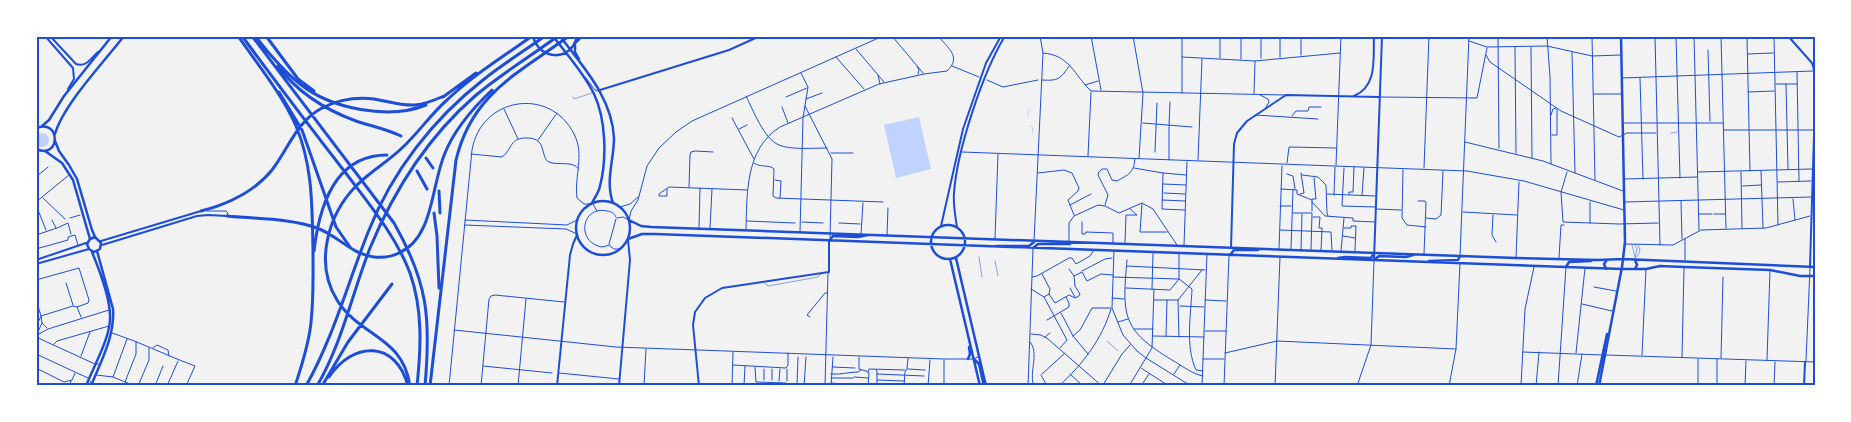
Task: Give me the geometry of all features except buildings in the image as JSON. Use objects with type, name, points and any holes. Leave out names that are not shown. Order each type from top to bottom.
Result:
[{"type":"highway","points":[[238,36],[286,102],[302,130],[336,228],[344,240],[355,250]]},
{"type":"highway","points":[[242,36],[362,195],[394,240],[402,255],[410,274],[420,323],[421,344],[417,386]]},
{"type":"highway","points":[[252,36],[394,223],[409,250],[424,296],[428,323],[425,386]]},
{"type":"highway","points":[[256,36],[293,83],[320,105],[401,136]]},
{"type":"highway","points":[[266,36],[298,79],[314,91],[335,101],[363,109]]},
{"type":"highway","points":[[267,51],[300,84],[317,95],[344,106],[378,111],[407,111],[422,107],[444,96],[533,36]]},
{"type":"highway","points":[[306,386],[331,336],[369,230],[387,193],[418,146],[458,101],[482,81],[545,36]]},
{"type":"highway","points":[[317,386],[337,343],[374,239],[393,199],[420,156],[453,118],[486,88],[559,36]]},
{"type":"highway","points":[[226,216],[294,222],[315,227],[327,232],[355,250],[374,257],[392,256],[404,251],[414,243],[425,226],[437,174],[445,152],[455,134],[476,106],[493,90],[569,36]]},
{"type":"highway","points":[[575,43],[582,36]]},
{"type":"highway","points":[[409,386],[406,367],[400,357],[391,346],[357,322],[344,310],[330,287],[326,271],[329,231],[342,202],[358,184],[390,159],[446,101],[485,67]]},
{"type":"highway","points":[[264,72],[292,117],[306,159],[312,192],[313,301],[310,330],[295,386]]},
{"type":"highway","points":[[430,386],[456,160],[463,137],[471,120],[481,105],[505,81]]},
{"type":"highway","points":[[201,211],[239,198],[254,188],[272,169],[294,132],[315,112],[341,101],[360,98],[415,105],[425,104],[444,96]]},
{"type":"highway","points":[[313,264],[321,214],[333,186],[345,170],[361,159],[374,155],[387,156]]},
{"type":"highway","points":[[426,158],[433,168]]},
{"type":"highway","points":[[417,172],[427,189]]},
{"type":"highway","points":[[440,191],[440,213]]},
{"type":"highway","points":[[434,213],[438,236],[439,304]]},
{"type":"highway","points":[[323,386],[348,342],[392,284]]},
{"type":"highway","points":[[323,386],[341,362],[358,352],[370,350],[380,352],[394,360],[409,386]]},
{"type":"main road","points":[[38,127],[50,119],[64,96],[112,36]]},
{"type":"main road","points":[[92,385],[112,333],[112,309],[97,251],[101,243],[92,230],[77,179],[70,165],[59,151],[55,141],[55,134],[58,125],[71,104],[124,36]]},
{"type":"main road","points":[[533,36],[537,46],[545,53],[556,56],[566,53],[575,43]]},
{"type":"main road","points":[[554,36],[594,92],[602,116],[604,138],[600,185],[592,204]]},
{"type":"main road","points":[[559,36],[600,90],[607,105],[612,124],[614,149],[609,188],[614,203]]},
{"type":"main road","points":[[577,36],[575,52],[583,67]]},
{"type":"main road","points":[[1597,385],[1622,269],[1624,244],[1620,36]]},
{"type":"main road","points":[[38,127],[50,128],[55,134]]},
{"type":"main road","points":[[45,151],[52,147],[55,141]]},
{"type":"main road","points":[[37,150],[45,151],[58,159],[73,180],[89,240],[89,249],[92,252],[112,309],[108,332],[86,386]]},
{"type":"main road","points":[[603,201],[614,203],[620,207],[629,220],[630,232],[628,239],[620,249],[607,255],[594,254],[583,246],[577,234],[577,220],[582,212],[592,204],[603,201]]},
{"type":"main road","points":[[629,220],[645,227],[1559,260],[1635,259],[1815,267]]},
{"type":"main road","points":[[948,224],[957,227],[962,231],[966,239],[962,252],[956,258],[950,259],[938,256],[933,251],[931,244],[931,237],[934,232],[941,226],[948,224]]},
{"type":"main road","points":[[628,239],[636,235],[648,234],[1606,269],[1646,269],[1660,266],[1770,270],[1800,276],[1815,276]]},
{"type":"main road","points":[[829,241],[833,236],[863,237],[869,235]]},
{"type":"main road","points":[[89,240],[96,237]]},
{"type":"main road","points":[[992,247],[1004,245],[1029,246],[1034,241]]},
{"type":"main road","points":[[1033,248],[1034,241]]},
{"type":"main road","points":[[1033,248],[1038,244],[1073,243]]},
{"type":"main road","points":[[1108,244],[1114,251]]},
{"type":"main road","points":[[1230,255],[1231,248]]},
{"type":"main road","points":[[1230,255],[1234,250],[1254,251],[1262,249]]},
{"type":"main road","points":[[1279,250],[1280,257]]},
{"type":"main road","points":[[92,252],[97,251]]},
{"type":"main road","points":[[1338,259],[1346,257],[1370,258],[1374,253]]},
{"type":"main road","points":[[1374,260],[1379,256],[1406,257],[1414,254]]},
{"type":"main road","points":[[1425,262],[1458,260],[1460,256]]},
{"type":"main road","points":[[956,258],[985,386]]},
{"type":"main road","points":[[1516,258],[1522,265]]},
{"type":"main road","points":[[950,259],[980,386]]},
{"type":"main road","points":[[1532,259],[1534,265]]},
{"type":"main road","points":[[1635,259],[1637,265],[1635,269]]},
{"type":"main road","points":[[1566,267],[1569,262],[1588,262],[1592,260]]},
{"type":"main road","points":[[1597,268],[1600,265],[1598,260]]},
{"type":"main road","points":[[1606,269],[1604,264],[1607,260]]},
{"type":"main road","points":[[1646,269],[1648,261]]},
{"type":"main road","points":[[1788,273],[1791,270],[1789,266]]},
{"type":"main road","points":[[1800,266],[1798,271],[1800,276]]},
{"type":"main road","points":[[108,332],[112,333]]},
{"type":"main road","points":[[968,338],[970,354],[968,359]]},
{"type":"main road","points":[[974,359],[979,364],[985,386]]},
{"type":"street","points":[[45,36],[74,70],[74,79],[64,96]]},
{"type":"street","points":[[50,36],[73,62],[80,65],[87,64],[101,50]]},
{"type":"street","points":[[580,72],[595,90],[600,90],[729,50],[760,36]]},
{"type":"street","points":[[616,218],[623,217],[629,220],[648,166],[658,148],[670,136],[692,121],[882,36]]},
{"type":"street","points":[[892,36],[924,74]]},
{"type":"street","points":[[746,231],[749,174],[762,144],[775,130],[879,84],[917,75],[945,72],[952,66],[954,56],[938,36]]},
{"type":"street","points":[[941,226],[963,129],[986,63],[1000,36]]},
{"type":"street","points":[[957,227],[954,212],[954,194],[969,124],[990,66],[1005,36]]},
{"type":"street","points":[[1034,241],[1043,53],[1040,36]]},
{"type":"street","points":[[1091,36],[1101,91]]},
{"type":"street","points":[[1133,36],[1143,93],[1139,159]]},
{"type":"street","points":[[1182,36],[1182,93]]},
{"type":"street","points":[[1220,36],[1220,58]]},
{"type":"street","points":[[1240,60],[1241,36]]},
{"type":"street","points":[[1261,36],[1261,60]]},
{"type":"street","points":[[1280,36],[1280,58]]},
{"type":"street","points":[[1301,36],[1301,56]]},
{"type":"street","points":[[1334,195],[1341,36]]},
{"type":"street","points":[[1351,97],[1363,90],[1372,78],[1374,36]]},
{"type":"street","points":[[1357,386],[1371,345],[1382,36]]},
{"type":"street","points":[[1424,169],[1429,36]]},
{"type":"street","points":[[1460,256],[1469,36]]},
{"type":"street","points":[[1498,36],[1500,150]]},
{"type":"street","points":[[1547,36],[1551,135],[1550,164]]},
{"type":"street","points":[[1592,36],[1595,181]]},
{"type":"street","points":[[1655,36],[1660,245]]},
{"type":"street","points":[[1676,36],[1680,178]]},
{"type":"street","points":[[1694,36],[1699,230]]},
{"type":"street","points":[[1721,36],[1726,229]]},
{"type":"street","points":[[1747,36],[1750,171]]},
{"type":"street","points":[[1774,36],[1778,225]]},
{"type":"street","points":[[1621,78],[1815,72],[1813,64],[1788,36]]},
{"type":"street","points":[[1469,41],[1487,47],[1547,46],[1592,56],[1621,55]]},
{"type":"street","points":[[1531,46],[1532,158]]},
{"type":"street","points":[[1090,91],[1476,98],[1478,96],[1487,47]]},
{"type":"street","points":[[1515,47],[1516,154]]},
{"type":"street","points":[[856,48],[884,83]]},
{"type":"street","points":[[1708,50],[1710,122]]},
{"type":"street","points":[[1572,51],[1575,173]]},
{"type":"street","points":[[1182,57],[1255,61],[1340,52]]},
{"type":"street","points":[[1043,53],[1056,56],[1070,65],[1090,91],[1088,157]]},
{"type":"street","points":[[1748,54],[1774,53]]},
{"type":"street","points":[[1486,55],[1490,62],[1557,109],[1594,127],[1619,137],[1627,133],[1658,133]]},
{"type":"street","points":[[836,57],[865,90]]},
{"type":"street","points":[[1198,161],[1202,59]]},
{"type":"street","points":[[1254,95],[1255,61]]},
{"type":"street","points":[[1041,80],[1061,78],[1070,65]]},
{"type":"street","points":[[917,66],[919,72],[917,75]]},
{"type":"street","points":[[952,66],[979,77]]},
{"type":"street","points":[[800,233],[803,118],[808,88],[801,72]]},
{"type":"street","points":[[1797,72],[1799,182]]},
{"type":"street","points":[[878,75],[879,84]]},
{"type":"street","points":[[1639,78],[1643,179]]},
{"type":"street","points":[[987,80],[1003,87],[1038,80]]},
{"type":"street","points":[[1085,85],[1096,83],[1098,80]]},
{"type":"street","points":[[858,83],[860,92]]},
{"type":"street","points":[[1775,84],[1797,84]]},
{"type":"street","points":[[1786,84],[1788,170]]},
{"type":"street","points":[[786,97],[808,88]]},
{"type":"street","points":[[1748,92],[1775,92]]},
{"type":"street","points":[[806,100],[822,94]]},
{"type":"street","points":[[1593,94],[1622,94]]},
{"type":"street","points":[[1260,95],[1268,99],[1269,102],[1266,107]]},
{"type":"street","points":[[1231,248],[1233,163],[1234,144],[1237,133],[1243,124],[1254,115],[1286,95]]},
{"type":"street","points":[[746,96],[769,137],[782,146],[828,148]]},
{"type":"street","points":[[1155,152],[1157,102]]},
{"type":"street","points":[[1169,160],[1170,102]]},
{"type":"street","points":[[449,386],[473,144],[479,129],[492,115],[515,104],[532,103],[557,113],[573,132],[579,146],[577,198],[584,204],[592,204],[598,211]]},
{"type":"street","points":[[1804,386],[1813,215],[1812,182],[1814,178],[1815,103]]},
{"type":"street","points":[[805,105],[832,158],[825,386]]},
{"type":"street","points":[[782,107],[788,123]]},
{"type":"street","points":[[1292,117],[1292,114],[1296,111],[1308,111],[1308,107],[1321,107]]},
{"type":"street","points":[[504,108],[518,139]]},
{"type":"street","points":[[1550,118],[1553,109],[1557,109]]},
{"type":"street","points":[[1551,135],[1557,135],[1557,109]]},
{"type":"street","points":[[537,141],[557,113]]},
{"type":"street","points":[[1254,115],[1318,118]]},
{"type":"street","points":[[732,118],[754,159]]},
{"type":"street","points":[[1141,123],[1192,126]]},
{"type":"street","points":[[1623,123],[1724,123]]},
{"type":"street","points":[[738,129],[747,125]]},
{"type":"street","points":[[1724,130],[1814,130]]},
{"type":"street","points":[[472,154],[502,157],[506,154],[512,143],[518,139],[530,138],[537,141],[543,148],[548,162],[575,165],[579,169]]},
{"type":"street","points":[[1464,142],[1532,158],[1624,192]]},
{"type":"street","points":[[1287,164],[1289,147],[1336,148]]},
{"type":"street","points":[[689,188],[691,152],[713,152]]},
{"type":"street","points":[[962,152],[1463,171],[1519,180],[1624,210]]},
{"type":"street","points":[[830,153],[853,154]]},
{"type":"street","points":[[995,240],[998,154]]},
{"type":"street","points":[[1105,206],[1108,197],[1098,175],[1100,171],[1107,169],[1112,180],[1116,181],[1130,174],[1134,168],[1135,158]]},
{"type":"street","points":[[575,165],[580,159]]},
{"type":"street","points":[[1184,246],[1188,161]]},
{"type":"street","points":[[753,163],[758,166],[773,167],[774,196],[780,198],[883,202]]},
{"type":"street","points":[[1279,250],[1282,164]]},
{"type":"street","points":[[1344,166],[1342,206],[1402,210]]},
{"type":"street","points":[[1349,195],[1349,192],[1353,192],[1354,166]]},
{"type":"street","points":[[36,177],[48,167]]},
{"type":"street","points":[[1362,195],[1364,167]]},
{"type":"street","points":[[1698,172],[1788,170],[1813,167]]},
{"type":"street","points":[[1134,168],[1187,175]]},
{"type":"street","points":[[1404,169],[1402,218],[1405,223],[1411,226],[1426,227]]},
{"type":"street","points":[[1037,173],[1064,170],[1072,173],[1079,188],[1077,192],[1068,198],[1074,216]]},
{"type":"street","points":[[1426,218],[1436,219],[1441,215],[1443,170]]},
{"type":"street","points":[[1564,224],[1561,221],[1561,192],[1568,171]]},
{"type":"street","points":[[1741,171],[1742,228]]},
{"type":"street","points":[[1761,171],[1763,228]]},
{"type":"street","points":[[1163,173],[1162,209],[1185,210]]},
{"type":"street","points":[[46,230],[36,204],[70,174]]},
{"type":"street","points":[[1287,174],[1293,176],[1294,190],[1291,250]]},
{"type":"street","points":[[1299,194],[1304,192],[1302,174],[1318,176],[1326,186],[1327,214],[1329,216]]},
{"type":"street","points":[[1311,251],[1312,201],[1316,199],[1314,177]]},
{"type":"street","points":[[1624,180],[1698,177]]},
{"type":"street","points":[[774,180],[780,181],[780,198]]},
{"type":"street","points":[[1516,258],[1519,180]]},
{"type":"street","points":[[1777,182],[1812,182]]},
{"type":"street","points":[[1163,184],[1186,185]]},
{"type":"street","points":[[1741,186],[1762,185]]},
{"type":"street","points":[[667,189],[669,187],[747,190]]},
{"type":"street","points":[[699,229],[700,188]]},
{"type":"street","points":[[710,229],[712,189]]},
{"type":"street","points":[[1281,190],[1297,190],[1297,194],[1312,201],[1325,216],[1352,218],[1353,221],[1375,222]]},
{"type":"street","points":[[1163,193],[1186,194]]},
{"type":"street","points":[[1070,205],[1091,194]]},
{"type":"street","points":[[1326,194],[1376,196]]},
{"type":"street","points":[[620,207],[630,204],[638,197]]},
{"type":"street","points":[[1624,202],[1812,197]]},
{"type":"street","points":[[43,198],[65,219]]},
{"type":"street","points":[[1793,198],[1795,221]]},
{"type":"street","points":[[1162,200],[1186,201]]},
{"type":"street","points":[[1590,200],[1590,224]]},
{"type":"street","points":[[1418,201],[1426,202],[1424,255]]},
{"type":"street","points":[[1681,201],[1682,240]]},
{"type":"street","points":[[861,235],[863,202]]},
{"type":"street","points":[[1141,204],[1140,232],[1168,232]]},
{"type":"street","points":[[1069,243],[1070,223],[1074,216],[1096,205],[1105,206],[1118,213],[1141,204],[1152,207],[1177,246]]},
{"type":"street","points":[[1280,206],[1292,206]]},
{"type":"street","points":[[887,236],[888,208]]},
{"type":"street","points":[[1125,244],[1126,215],[1137,216],[1130,209]]},
{"type":"street","points":[[201,211],[226,211],[228,214],[226,216],[197,216],[101,243],[201,211]]},
{"type":"street","points":[[598,211],[609,211],[616,218],[610,245],[605,247],[596,246],[588,240],[585,234],[585,225],[588,218],[598,211]]},
{"type":"street","points":[[1292,213],[1312,212]]},
{"type":"street","points":[[1462,212],[1518,215]]},
{"type":"street","points":[[1301,251],[1302,213]]},
{"type":"street","points":[[1493,214],[1492,235],[1496,242]]},
{"type":"street","points":[[1699,214],[1726,214]]},
{"type":"street","points":[[70,218],[80,215]]},
{"type":"street","points":[[1624,244],[1673,245],[1699,230],[1763,228],[1813,215]]},
{"type":"street","points":[[1312,217],[1320,217],[1320,228],[1322,228],[1321,251]]},
{"type":"street","points":[[1341,252],[1346,218]]},
{"type":"street","points":[[52,220],[56,229]]},
{"type":"street","points":[[465,220],[567,225],[577,220]]},
{"type":"street","points":[[747,221],[795,223]]},
{"type":"street","points":[[800,222],[824,223]]},
{"type":"street","points":[[1082,222],[1082,234],[1086,234],[1086,232],[1113,233],[1113,244]]},
{"type":"street","points":[[36,227],[38,234],[56,229],[68,223],[71,234]]},
{"type":"street","points":[[839,223],[862,224]]},
{"type":"street","points":[[1564,224],[1660,223]]},
{"type":"street","points":[[1559,260],[1561,225],[1564,224]]},
{"type":"street","points":[[464,225],[566,229],[577,234],[571,250],[557,386]]},
{"type":"street","points":[[1344,228],[1356,226],[1355,252]]},
{"type":"street","points":[[1280,230],[1332,233],[1332,252]]},
{"type":"street","points":[[36,249],[68,240],[68,237],[74,235],[78,245]]},
{"type":"street","points":[[1343,236],[1356,238]]},
{"type":"street","points":[[1685,238],[1685,262]]},
{"type":"street","points":[[618,386],[630,260],[628,239]]},
{"type":"street","points":[[36,260],[85,245],[89,240]]},
{"type":"street","points":[[610,245],[614,249],[620,249]]},
{"type":"street","points":[[1028,386],[1033,248]]},
{"type":"street","points":[[36,264],[89,249]]},
{"type":"street","points":[[1031,277],[1042,274],[1069,258],[1072,258],[1076,264],[1090,256],[1094,250]]},
{"type":"street","points":[[1114,251],[1112,308],[1123,336],[1146,358],[1191,386]]},
{"type":"street","points":[[1129,386],[1152,348],[1153,252]]},
{"type":"street","points":[[1125,288],[1170,290],[1179,279],[1180,253]]},
{"type":"street","points":[[1202,386],[1207,254]]},
{"type":"street","points":[[1224,386],[1230,255]]},
{"type":"street","points":[[1275,386],[1280,257]]},
{"type":"street","points":[[1074,276],[1105,259],[1114,258]]},
{"type":"street","points":[[1127,260],[1125,299],[1128,319],[1133,329],[1152,348],[1203,376]]},
{"type":"street","points":[[1449,386],[1456,349],[1460,263]]},
{"type":"street","points":[[1521,386],[1525,309],[1534,265]]},
{"type":"street","points":[[1126,266],[1206,270]]},
{"type":"street","points":[[1558,386],[1562,353],[1566,267]]},
{"type":"street","points":[[1682,357],[1684,267]]},
{"type":"street","points":[[36,280],[79,268],[89,300],[88,303],[41,316],[36,327]]},
{"type":"street","points":[[1576,354],[1585,268]]},
{"type":"street","points":[[1069,269],[1074,276],[1075,286],[1080,294],[1075,298]]},
{"type":"street","points":[[1642,356],[1646,269]]},
{"type":"street","points":[[1179,337],[1178,300],[1202,270]]},
{"type":"street","points":[[1767,361],[1770,270]]},
{"type":"street","points":[[700,386],[693,320],[698,306],[705,298],[719,289],[828,272]]},
{"type":"street","points":[[1082,272],[1087,282],[1101,274],[1179,279],[1189,286],[1192,289],[1190,347],[1193,364],[1197,371],[1203,371]]},
{"type":"street","points":[[1042,274],[1050,289],[1049,294],[1055,303],[1070,295],[1075,298]]},
{"type":"street","points":[[1721,359],[1722,277]]},
{"type":"street","points":[[66,283],[73,306]]},
{"type":"street","points":[[1594,286],[1617,292]]},
{"type":"street","points":[[1068,290],[1070,288],[1075,298]]},
{"type":"street","points":[[1031,289],[1044,297],[1067,340],[1060,348]]},
{"type":"street","points":[[810,317],[807,315],[824,293],[828,293]]},
{"type":"street","points":[[1044,297],[1049,294]]},
{"type":"street","points":[[481,386],[491,296],[566,302]]},
{"type":"street","points":[[1047,320],[1069,307],[1066,297]]},
{"type":"street","points":[[518,386],[526,298]]},
{"type":"street","points":[[1112,298],[1125,299]]},
{"type":"street","points":[[36,299],[42,323],[48,329]]},
{"type":"street","points":[[1154,300],[1178,300]]},
{"type":"street","points":[[1166,336],[1167,300]]},
{"type":"street","points":[[1205,300],[1227,301]]},
{"type":"street","points":[[1581,304],[1613,311]]},
{"type":"street","points":[[77,306],[82,318]]},
{"type":"street","points":[[1179,306],[1205,307]]},
{"type":"street","points":[[1073,336],[1080,330],[1092,308],[1112,308]]},
{"type":"street","points":[[1059,386],[1088,354],[1103,330],[1112,308]]},
{"type":"street","points":[[36,336],[48,329],[112,309]]},
{"type":"street","points":[[36,310],[38,316],[36,321]]},
{"type":"street","points":[[1061,313],[1073,336],[1088,354]]},
{"type":"street","points":[[1117,323],[1128,319]]},
{"type":"street","points":[[36,336],[42,323]]},
{"type":"street","points":[[54,344],[57,341],[110,326]]},
{"type":"street","points":[[1133,329],[1153,329]]},
{"type":"street","points":[[454,330],[622,347],[930,359],[974,359],[979,356]]},
{"type":"street","points":[[1204,330],[1226,331]]},
{"type":"street","points":[[81,357],[90,332]]},
{"type":"street","points":[[112,333],[195,366],[186,386]]},
{"type":"street","points":[[1045,337],[1050,333]]},
{"type":"street","points":[[1030,334],[1045,337],[1102,386],[1130,344]]},
{"type":"street","points":[[36,336],[95,364],[100,364]]},
{"type":"street","points":[[1152,336],[1204,338]]},
{"type":"street","points":[[113,377],[127,338]]},
{"type":"street","points":[[1030,341],[1034,346],[1033,363],[1035,366],[1032,382],[1034,386]]},
{"type":"street","points":[[1225,353],[1277,341],[1456,349]]},
{"type":"street","points":[[125,382],[136,354],[136,342]]},
{"type":"street","points":[[153,348],[157,345],[168,350],[169,356]]},
{"type":"street","points":[[95,374],[113,377],[136,386],[149,360],[149,347]]},
{"type":"street","points":[[644,386],[646,348]]},
{"type":"street","points":[[732,386],[733,351]]},
{"type":"street","points":[[1523,352],[1815,362]]},
{"type":"street","points":[[1536,386],[1539,352]]},
{"type":"street","points":[[733,365],[786,368],[788,365],[788,353]]},
{"type":"street","points":[[1047,386],[1041,374],[1046,372],[1065,353]]},
{"type":"street","points":[[36,354],[89,379],[92,385]]},
{"type":"street","points":[[1577,386],[1582,354]]},
{"type":"street","points":[[833,355],[831,384],[844,384],[844,386]]},
{"type":"street","points":[[859,356],[859,367],[861,370]]},
{"type":"street","points":[[797,386],[798,357]]},
{"type":"street","points":[[804,386],[806,357]]},
{"type":"street","points":[[904,386],[908,358]]},
{"type":"street","points":[[1698,358],[1698,386]]},
{"type":"street","points":[[928,386],[930,359]]},
{"type":"street","points":[[944,359],[944,386]]},
{"type":"street","points":[[1203,359],[1225,359]]},
{"type":"street","points":[[1717,359],[1717,386]]},
{"type":"street","points":[[167,386],[178,360]]},
{"type":"street","points":[[1745,386],[1746,360]]},
{"type":"street","points":[[1762,384],[1774,385],[1775,361]]},
{"type":"street","points":[[1173,375],[1180,364]]},
{"type":"street","points":[[155,386],[163,366]]},
{"type":"street","points":[[483,366],[552,373]]},
{"type":"street","points":[[744,386],[745,366]]},
{"type":"street","points":[[755,366],[755,381],[786,382]]},
{"type":"street","points":[[832,367],[856,368]]},
{"type":"street","points":[[36,368],[60,381],[72,380]]},
{"type":"street","points":[[1140,368],[1168,385]]},
{"type":"street","points":[[764,369],[764,380]]},
{"type":"street","points":[[772,369],[772,380]]},
{"type":"street","points":[[779,380],[780,369]]},
{"type":"street","points":[[868,372],[869,369],[925,370]]},
{"type":"street","points":[[876,369],[877,386]]},
{"type":"street","points":[[787,370],[786,382],[788,386]]},
{"type":"street","points":[[831,374],[840,375],[845,372],[858,372],[861,370],[868,372]]},
{"type":"street","points":[[69,386],[76,372]]},
{"type":"street","points":[[868,372],[868,386]]},
{"type":"street","points":[[559,373],[619,379]]},
{"type":"street","points":[[1142,386],[1149,373]]},
{"type":"street","points":[[877,374],[924,376]]},
{"type":"street","points":[[1070,374],[1083,386]]},
{"type":"street","points":[[831,378],[868,378]]},
{"type":"street","points":[[877,380],[904,381]]},
{"type":"street","points":[[58,386],[60,381]]},
{"type":"street","points":[[1063,382],[1066,385]]},
{"type":"lane","points":[[573,97],[574,99],[594,92]]},
{"type":"lane","points":[[1671,133],[1679,132]]},
{"type":"lane","points":[[1632,244],[1635,259]]},
{"type":"lane","points":[[1632,244],[1637,248],[1635,259]]},
{"type":"lane","points":[[1635,259],[1639,256],[1640,251],[1637,244]]},
{"type":"lane","points":[[979,257],[982,278]]},
{"type":"lane","points":[[995,261],[998,276]]},
{"type":"lane","points":[[764,281],[768,286],[818,277],[822,272]]},
{"type":"lane","points":[[1107,341],[1118,351]]},
{"type":"water","points":[[919,117],[931,169],[896,178],[884,125]]},
{"type":"water","points":[[42,133],[47,135],[49,140],[47,145],[42,147],[37,145],[35,140],[37,135]]},
{"type":"waterway","points":[[1028,116],[1030,109]]},
{"type":"waterway","points":[[1030,125],[1033,128],[1032,134]]}]
